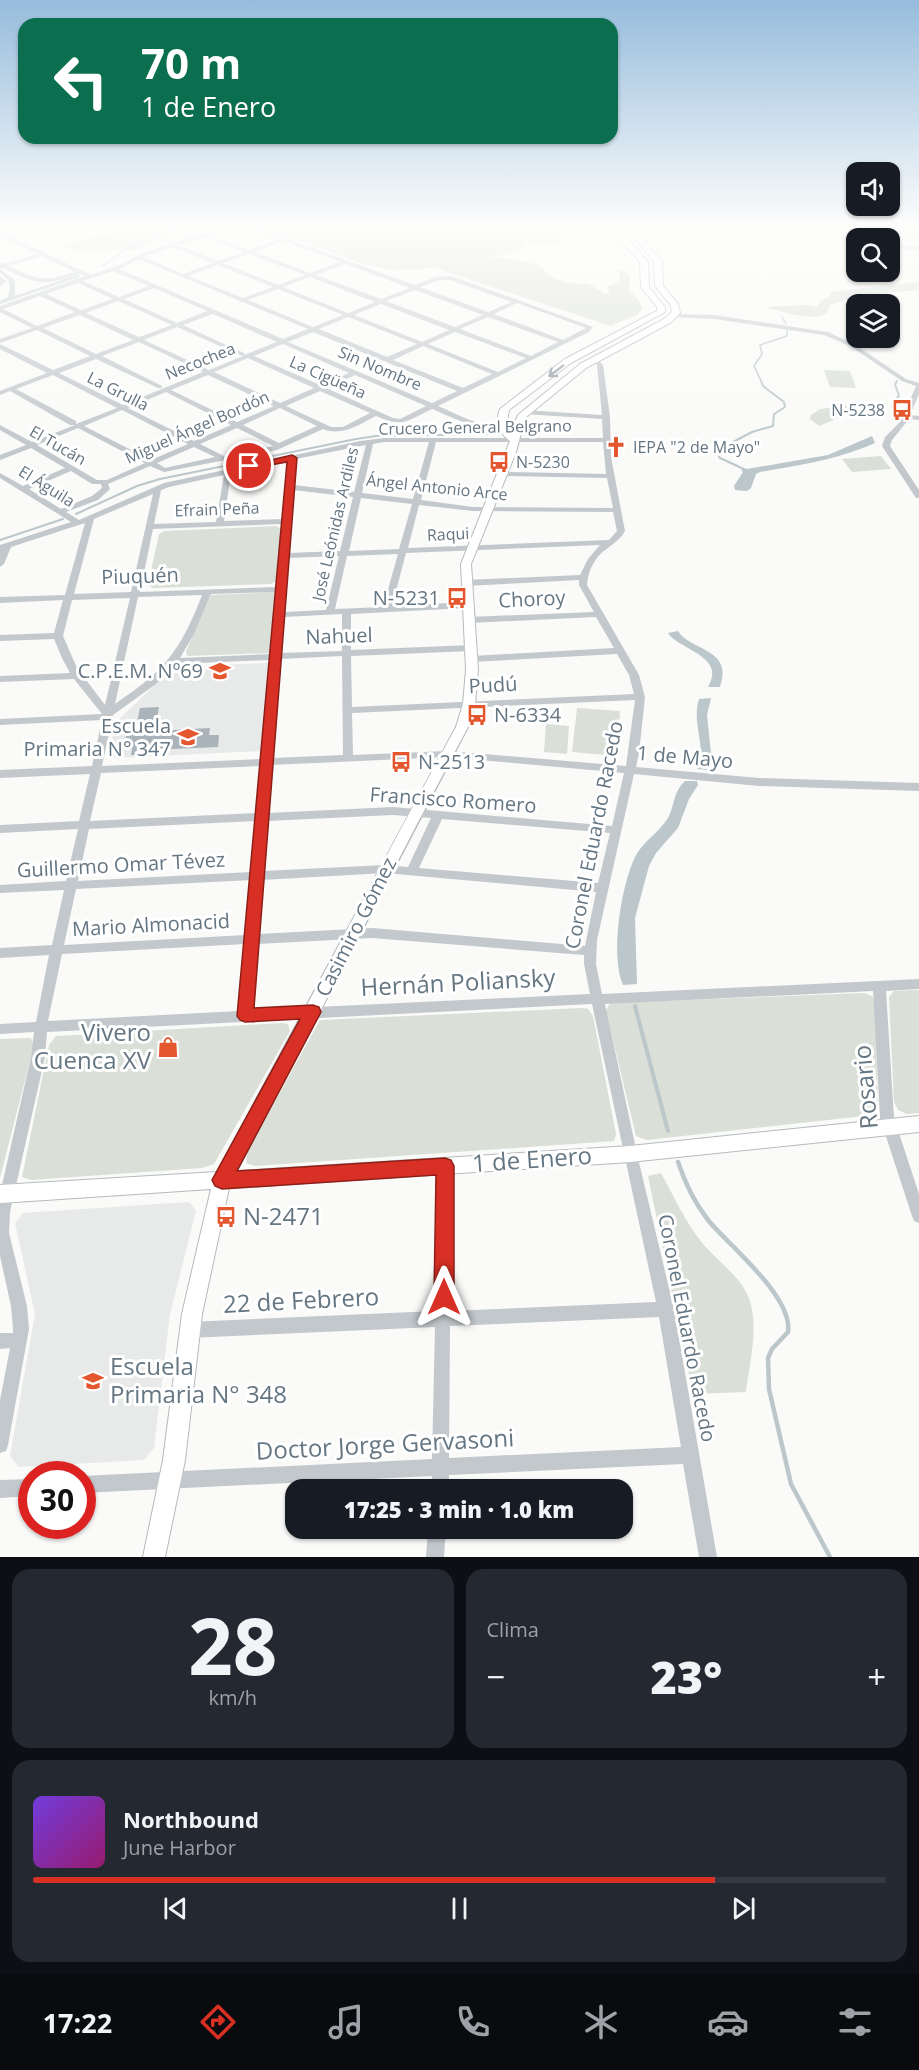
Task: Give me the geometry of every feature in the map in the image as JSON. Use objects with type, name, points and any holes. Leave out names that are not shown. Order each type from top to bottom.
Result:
[{"type":"main road","points":[[514,439],[506,434],[503,413],[506,409],[580,355],[658,315],[661,307],[653,299]]},
{"type":"main road","points":[[524,412],[594,359],[674,316],[676,307],[670,299]]},
{"type":"main road","points":[[580,355],[594,359]]},
{"type":"main road","name":"Casimiro Gómez","points":[[154,1557],[171,1480],[189,1330],[222,1180],[462,727],[470,704],[471,654],[465,583],[466,564],[512,449],[524,412]]},
{"type":"main road","name":"1 de Enero","points":[[4,1193],[630,1154],[919,1124]]},
{"type":"street","points":[[0,309],[26,299]]},
{"type":"street","points":[[48,299],[323,426],[337,430],[376,413]]},
{"type":"street","points":[[0,341],[119,299]]},
{"type":"street","name":"La Cigüeña","points":[[119,299],[398,421],[405,420],[434,405]]},
{"type":"street","name":"Sin Nombre","points":[[185,299],[475,424],[504,426]]},
{"type":"street","name":"Sin Nombre","points":[[240,299],[463,391]]},
{"type":"street","name":"Sin Nombre","points":[[307,299],[498,374]]},
{"type":"street","points":[[374,299],[531,358]]},
{"type":"street","name":"Necochea","points":[[0,458],[119,406],[381,299]]},
{"type":"street","points":[[446,299],[563,342]]},
{"type":"street","name":"Necochea","points":[[511,299],[518,301]]},
{"type":"street","points":[[387,360],[518,301],[590,327],[434,405]]},
{"type":"street","points":[[0,309],[280,446]]},
{"type":"street","points":[[0,393],[214,311]]},
{"type":"street","points":[[674,316],[714,317],[826,333],[852,345],[906,381],[919,386],[907,417],[888,439],[886,446],[919,496]]},
{"type":"street","name":"La Grulla","points":[[0,346],[224,459]]},
{"type":"street","points":[[465,583],[583,577],[595,555],[619,537],[621,531],[611,476],[600,365],[594,359]]},
{"type":"street","name":"Miguel Ángel Bordón","points":[[60,512],[100,495],[106,489],[104,483],[356,372]]},
{"type":"street","points":[[11,389],[149,465],[164,470],[280,446],[323,426]]},
{"type":"street","points":[[524,412],[606,417]]},
{"type":"street","points":[[907,417],[919,418]]},
{"type":"street","name":"El Tucán","points":[[0,427],[95,482],[104,483]]},
{"type":"street","name":"Crucero General Belgrano","points":[[3,547],[78,523],[158,488],[370,442],[607,440]]},
{"type":"street","points":[[387,609],[433,441]]},
{"type":"street","name":"José Leónidas Ardiles","points":[[330,612],[370,442]]},
{"type":"street","name":"Necochea","points":[[0,453],[29,444]]},
{"type":"street","points":[[245,1016],[292,458]]},
{"type":"street","points":[[23,489],[72,468]]},
{"type":"street","points":[[220,524],[228,471]]},
{"type":"street","points":[[502,474],[611,476]]},
{"type":"street","name":"El Águila","points":[[0,475],[78,523]]},
{"type":"street","name":"Ángel Antonio Arce","points":[[290,487],[487,510],[618,510]]},
{"type":"street","points":[[0,1445],[20,1340],[21,1316],[2,1233],[4,1193],[38,1057],[41,1027],[56,950],[158,488]]},
{"type":"street","points":[[90,518],[58,636],[64,655],[76,676],[108,716]]},
{"type":"street","name":"Efrain Peña","points":[[149,527],[287,521]]},
{"type":"street","name":"Raqui","points":[[284,556],[612,542]]},
{"type":"street","points":[[0,564],[3,547]]},
{"type":"street","name":"Coronel Eduardo Racedo","points":[[583,577],[584,590],[636,680],[640,697],[636,744],[591,951],[596,999],[666,1309],[708,1557]]},
{"type":"street","name":"Piuquén","points":[[0,600],[281,589]]},
{"type":"street","points":[[0,722],[108,716],[146,686],[172,661],[187,641],[207,592]]},
{"type":"street","points":[[279,615],[467,604]]},
{"type":"street","name":"José Leónidas Ardiles","points":[[346,611],[348,758]]},
{"type":"street","name":"Choroy","points":[[468,620],[598,614]]},
{"type":"street","points":[[0,638],[58,636]]},
{"type":"street","name":"Nahuel","points":[[172,661],[346,654],[620,651]]},
{"type":"street","points":[[0,679],[76,676]]},
{"type":"street","name":"Pudú","points":[[347,710],[640,697]]},
{"type":"street","name":"1 de Mayo","points":[[0,774],[448,754],[800,784],[919,787]]},
{"type":"street","name":"Francisco Romero","points":[[0,829],[386,811],[617,830]]},
{"type":"street","points":[[412,871],[438,815]]},
{"type":"street","name":"Guillermo Omar Tévez","points":[[0,889],[385,869],[603,888]]},
{"type":"street","name":"Mario Almonacid","points":[[0,953],[352,934],[392,934],[591,951]]},
{"type":"street","name":"Hernán Poliansky","points":[[0,1029],[919,984]]},
{"type":"street","name":"Rosario","points":[[879,986],[889,1126],[919,1216]]},
{"type":"street","points":[[441,1479],[445,1166]]},
{"type":"street","name":"22 de Febrero","points":[[189,1330],[666,1309]]},
{"type":"street","points":[[0,1341],[20,1340]]},
{"type":"street","name":"Doctor Jorge Gervasoni","points":[[96,1484],[691,1455]]},
{"type":"street","points":[[0,1489],[18,1488]]},
{"type":"street","points":[[435,1557],[436,1539]]},
{"type":"shaded area","points":[[5,299],[16,299],[0,304],[0,301]]},
{"type":"shaded area","points":[[528,299],[637,299],[642,308],[638,314],[611,326]]},
{"type":"shaded area","points":[[826,299],[846,299],[830,305],[827,313],[812,317],[763,307],[806,305],[817,307]]},
{"type":"shaded area","points":[[824,370],[850,371],[856,388],[830,387]]},
{"type":"shaded area","points":[[846,406],[864,407],[819,426],[810,419],[811,415],[820,409]]},
{"type":"shaded area","points":[[872,436],[875,443],[860,449],[818,461],[760,472],[756,474],[751,488],[747,491],[735,490],[734,486],[743,472],[741,470],[828,455]]},
{"type":"shaded area","points":[[881,456],[891,469],[852,472],[842,459]]},
{"type":"shaded area","points":[[276,526],[281,529],[277,581],[271,584],[153,588],[148,585],[159,534],[165,531]]},
{"type":"shaded area","points":[[278,592],[272,653],[187,656],[186,651],[211,595]]},
{"type":"shaded area","points":[[678,631],[684,638],[716,657],[723,674],[720,687],[708,687],[712,676],[707,661],[668,633]]},
{"type":"shaded area","name":"Escuela Primaria N° 347","points":[[269,663],[262,751],[113,758],[109,754],[115,723],[160,680],[164,680],[166,669]]},
{"type":"shaded area","points":[[711,698],[707,715],[712,763],[709,770],[697,769],[701,753],[697,709],[699,699]]},
{"type":"shaded area","points":[[577,708],[620,711],[617,756],[572,752]]},
{"type":"shaded area","points":[[546,724],[569,726],[567,754],[544,752]]},
{"type":"shaded area","points":[[685,781],[697,781],[698,785],[689,799],[678,828],[656,853],[649,866],[635,918],[637,984],[623,985],[619,972],[617,939],[625,885],[635,857],[668,818],[676,794]]},
{"type":"shaded area","points":[[919,990],[919,1113],[907,1114],[898,1110],[894,1102],[889,997],[894,991]]},
{"type":"shaded area","points":[[864,993],[872,996],[875,1003],[878,1108],[873,1115],[647,1140],[636,1136],[606,1011],[610,1003]]},
{"type":"shaded area","points":[[588,1009],[593,1016],[616,1134],[614,1141],[255,1166],[246,1163],[248,1150],[320,1020]]},
{"type":"shaded area","points":[[288,1024],[290,1031],[214,1164],[202,1168],[31,1180],[22,1177],[49,1045],[56,1036]]},
{"type":"shaded area","points":[[31,1038],[34,1045],[0,1178],[0,1039]]},
{"type":"shaded area","points":[[661,1173],[680,1210],[697,1236],[738,1280],[748,1296],[754,1327],[746,1392],[693,1394],[648,1176]]},
{"type":"shaded area","name":"Escuela Primaria N° 348","points":[[189,1202],[196,1211],[170,1314],[154,1448],[144,1460],[96,1463],[18,1461],[18,1466],[10,1456],[35,1314],[15,1223],[23,1213]]},
{"type":"building","name":"Escuela Primaria N° 347","points":[[159,707],[155,731],[210,728],[209,735],[219,735],[218,747],[149,750],[148,755],[131,755],[132,749],[123,750],[127,732],[135,732],[140,708]]},
{"type":"waterway","points":[[782,317],[786,324]]},
{"type":"waterway","points":[[762,383],[754,366],[762,354],[760,345],[787,336],[787,330]]},
{"type":"waterway","points":[[746,470],[720,458],[716,451],[752,432],[773,426],[774,414],[785,407],[784,402],[763,386],[761,381]]},
{"type":"waterway","points":[[892,407],[893,402],[899,396],[895,384],[897,381],[896,383]]},
{"type":"waterway","points":[[76,514],[137,486],[160,479],[356,439],[376,436],[494,434]]},
{"type":"waterway","points":[[0,540],[63,519]]},
{"type":"waterway","points":[[635,1006],[668,1131]]},
{"type":"waterway","points":[[678,1162],[690,1192],[703,1213],[758,1272],[781,1303],[787,1318],[788,1332],[772,1349],[768,1358],[769,1389],[791,1484],[830,1557]]},
{"type":"place","name":"N-5238","points":[[902,410]]},
{"type":"place","name":"IEPA \"2 de Mayo\"","points":[[616,447]]},
{"type":"place","name":"N-5230","points":[[499,462]]},
{"type":"place","name":"N-5231","points":[[457,598]]},
{"type":"place","name":"C.P.E.M. Nº69","points":[[220,671]]},
{"type":"place","name":"N-6334","points":[[477,715]]},
{"type":"place","name":"Escuela Primaria N° 347","points":[[188,737]]},
{"type":"place","name":"N-2513","points":[[401,762]]},
{"type":"place","name":"Vivero Cuenca XV","points":[[168,1047]]},
{"type":"place","name":"N-2471","points":[[226,1217]]},
{"type":"place","name":"Escuela Primaria N° 348","points":[[93,1381]]},
{"type":"route","points":[[249,466],[292,458],[245,1016],[313,1012],[222,1180],[445,1166],[444,1297]]}]
